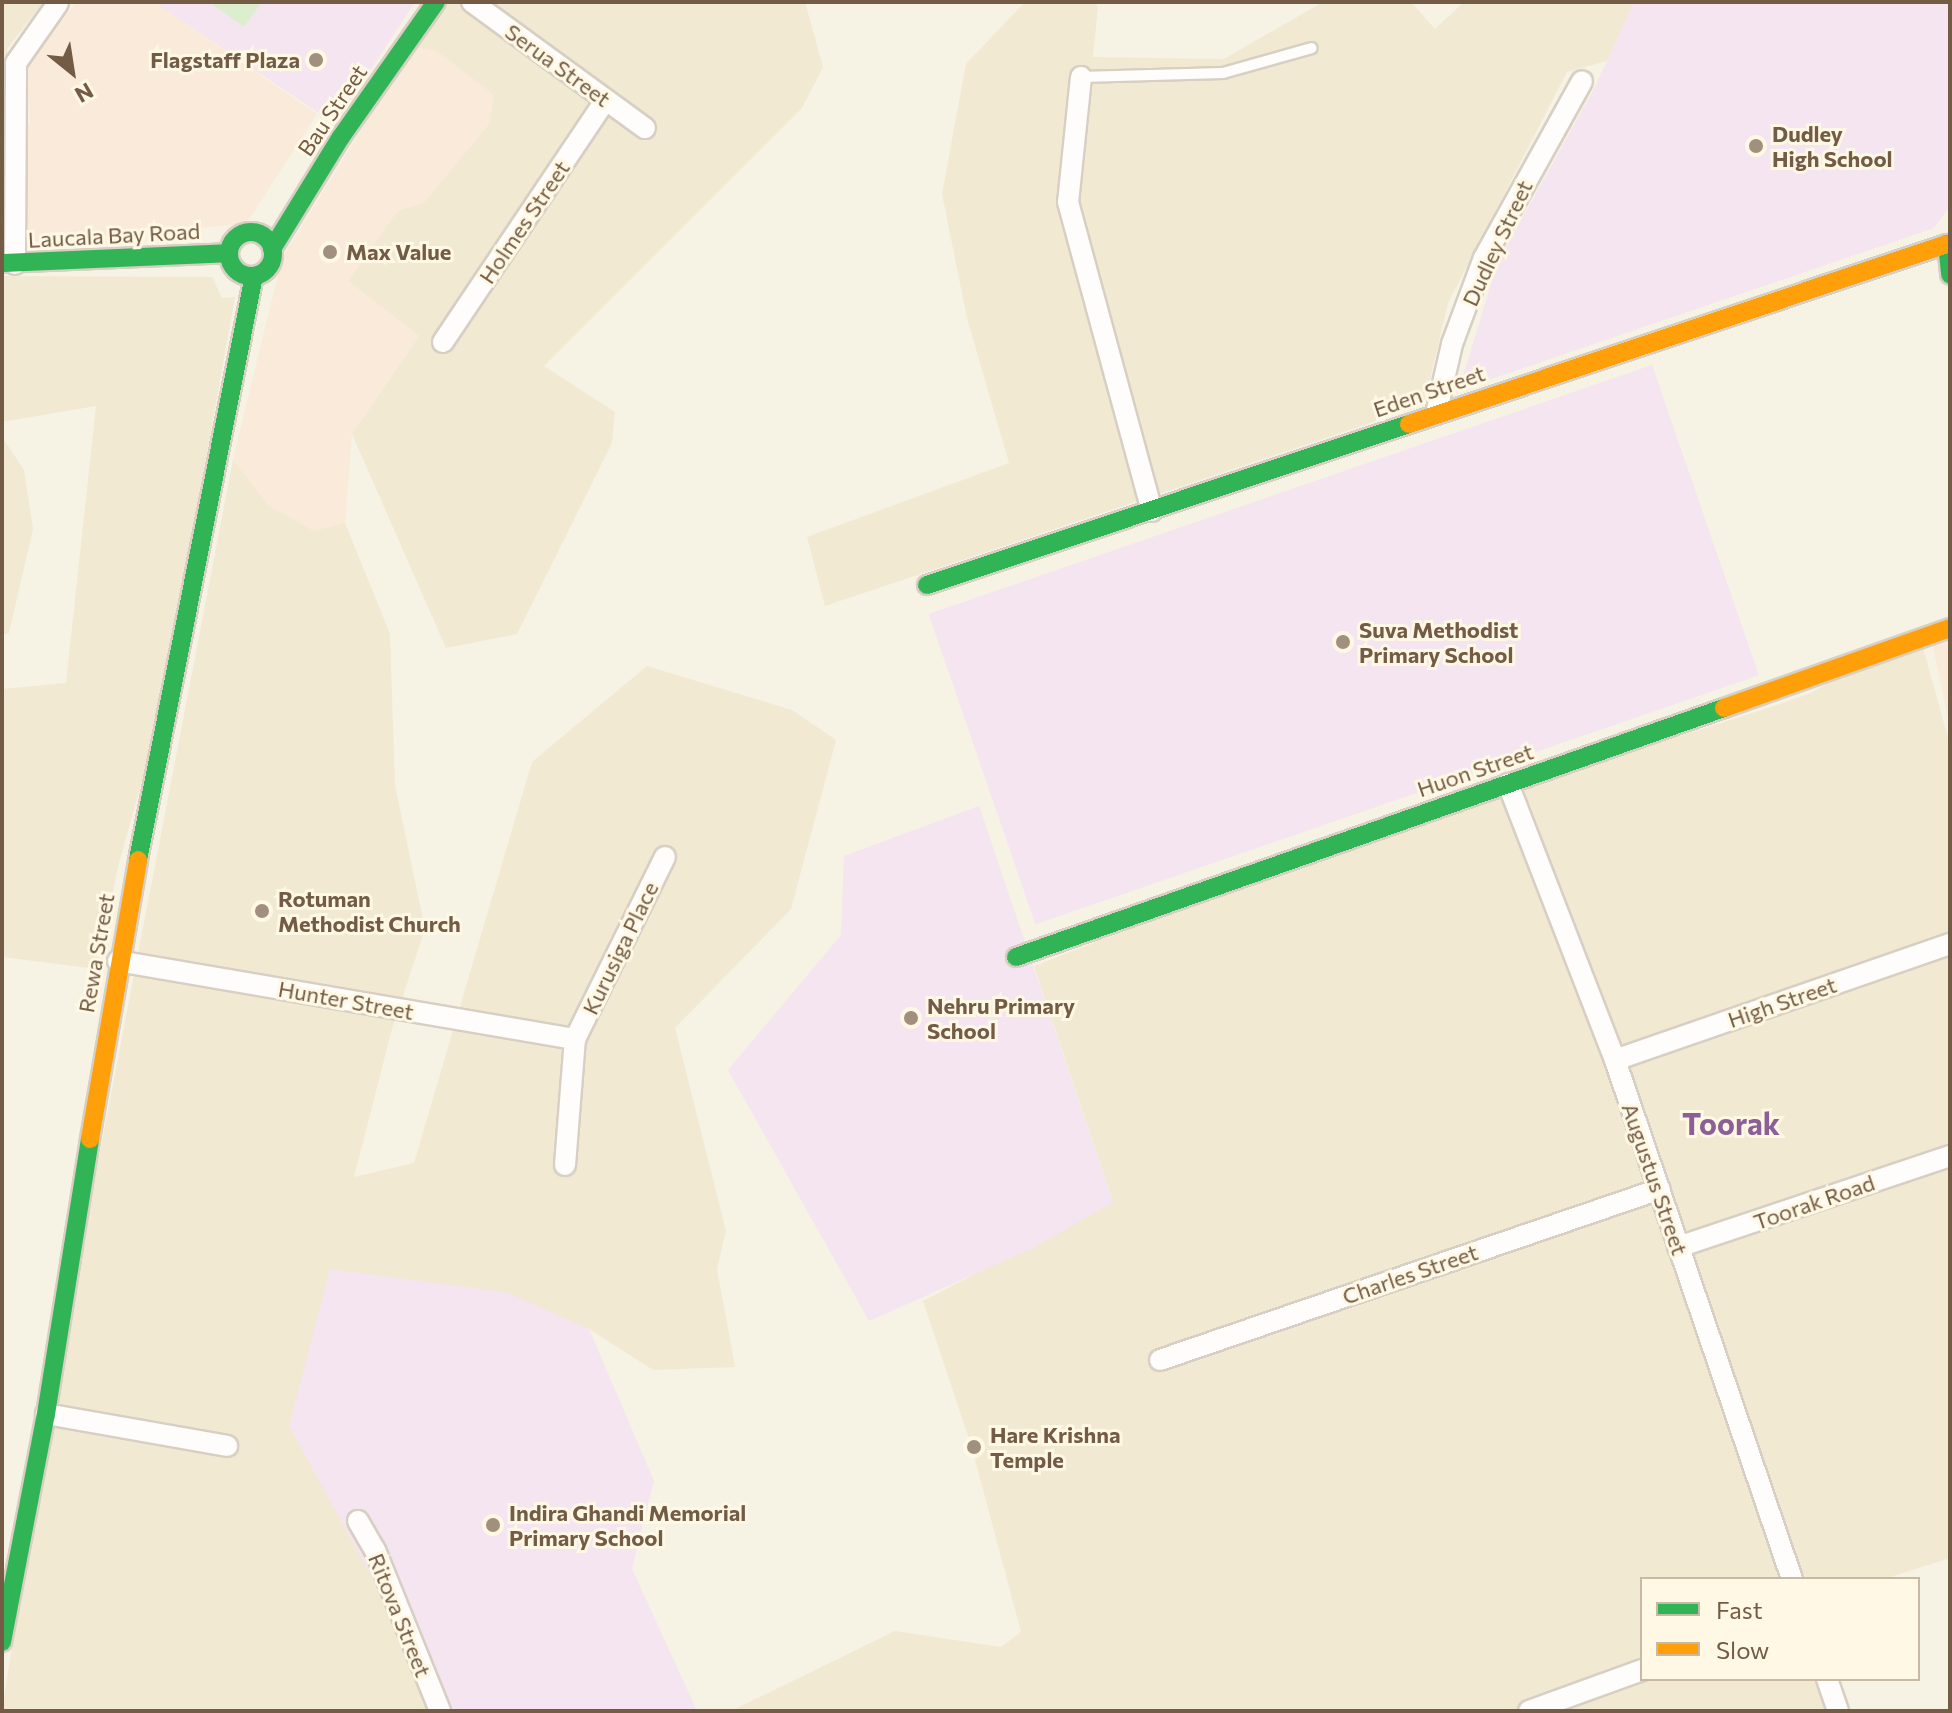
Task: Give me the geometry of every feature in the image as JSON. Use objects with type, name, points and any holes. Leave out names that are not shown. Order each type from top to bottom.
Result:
[{"type":"main road","name":"Bau Street","points":[[258,233],[418,2]]},
{"type":"main road","name":"Bau Street","points":[[272,249],[341,137],[436,2]]},
{"type":"main road","points":[[258,233],[272,249],[267,269],[254,276],[233,267],[229,253],[243,234],[258,233]]},
{"type":"main road","points":[[1949,243],[1950,275]]},
{"type":"main road","name":"Eden Street","points":[[927,585],[1949,243]]},
{"type":"main road","name":"Laucala Bay Road","points":[[8,264],[229,253]]},
{"type":"main road","name":"Rewa Street","points":[[2,1642],[6,1586],[46,1414],[118,961],[254,276]]},
{"type":"main road","name":"Huon Street","points":[[1016,957],[1950,628]]},
{"type":"street","name":"Serua Street","points":[[472,2],[645,128]]},
{"type":"street","points":[[8,264],[16,63],[58,3]]},
{"type":"street","points":[[1081,77],[1068,202],[1152,511]]},
{"type":"street","name":"Dudley Street","points":[[1436,414],[1452,344],[1484,258],[1582,81]]},
{"type":"street","name":"Holmes Street","points":[[443,342],[605,101]]},
{"type":"street","name":"Augustus Street","points":[[1508,784],[1615,1060],[1791,1577]]},
{"type":"street","name":"Kurusiga Place","points":[[575,1039],[665,857]]},
{"type":"street","name":"High Street","points":[[1615,1060],[1950,944]]},
{"type":"street","name":"Hunter Street","points":[[118,961],[575,1039]]},
{"type":"street","points":[[565,1165],[575,1039]]},
{"type":"street","name":"Toorak Road","points":[[1678,1247],[1950,1156]]},
{"type":"street","name":"Charles Street","points":[[1160,1360],[1660,1189]]},
{"type":"street","points":[[46,1414],[227,1446]]},
{"type":"street","name":"Ritova Street","points":[[358,1521],[375,1550],[440,1711]]},
{"type":"street","points":[[1529,1711],[1640,1671]]},
{"type":"street","points":[[1828,1681],[1838,1711]]},
{"type":"lane","points":[[1081,77],[1223,73],[1312,48]]},
{"type":"shaded area","points":[[2,2],[43,2],[7,49],[15,110],[11,122],[2,123]]},
{"type":"shaded area","points":[[77,2],[154,2],[317,114],[246,224],[2,244],[2,125],[30,124],[26,64]]},
{"type":"shaded area","points":[[154,2],[415,2],[335,124]]},
{"type":"shaded area","points":[[443,2],[805,2],[823,67],[802,108],[544,366],[615,412],[612,443],[517,634],[446,648],[352,434],[419,336],[348,281],[396,209],[413,46]]},
{"type":"shaded area","points":[[1025,2],[1094,2],[1098,7],[1093,57],[1224,59],[1323,2],[1411,2],[1435,29],[1464,2],[1634,2],[1607,61],[1567,72],[1448,303],[1424,405],[825,606],[807,537],[1009,463],[967,318],[942,194],[966,64]]},
{"type":"shaded area","name":"Dudley High School","points":[[1634,2],[1950,2],[1950,206],[1934,228],[1459,390],[1497,264],[1595,87]]},
{"type":"shaded area","points":[[413,46],[437,51],[494,95],[490,123],[424,203],[398,211],[348,281],[419,336],[352,434],[345,523],[314,531],[269,506],[233,460],[282,258]]},
{"type":"shaded area","points":[[2,276],[212,277],[222,298],[235,297],[160,716],[118,867],[97,969],[2,957],[2,689],[66,683],[96,406],[2,422]]},
{"type":"shaded area","name":"Suva Methodist Primary School","points":[[1652,365],[1759,675],[1035,924],[929,614]]},
{"type":"shaded area","points":[[2,437],[24,470],[33,529],[9,633],[2,635]]},
{"type":"shaded area","points":[[233,460],[311,524],[345,523],[390,634],[395,785],[425,929],[392,1029],[354,1177],[414,1163],[532,762],[647,666],[792,710],[836,740],[791,909],[675,1028],[726,1231],[717,1269],[735,1367],[653,1370],[589,1329],[445,1711],[2,1711],[39,1469]]},
{"type":"shaded area","points":[[1950,632],[1950,727],[1931,638]]},
{"type":"shaded area","points":[[1922,644],[1950,745],[1950,1558],[1890,1577],[1640,1577],[1640,1681],[1841,1681],[1851,1711],[731,1711],[895,1631],[1001,1647],[1021,1632],[972,1448],[923,1301],[1113,1202],[1034,966],[1393,827],[1811,693],[1867,661]]},
{"type":"shaded area","name":"Nehru Primary School","points":[[979,806],[1113,1202],[1033,1248],[869,1321],[728,1070],[841,935],[844,856]]},
{"type":"shaded area","name":"Indira Ghandi Memorial Primary School","points":[[330,1269],[506,1292],[589,1329],[654,1481],[632,1569],[697,1711],[445,1711],[289,1426]]},
{"type":"green space","points":[[209,2],[262,2],[244,27]]},
{"type":"traffic: fast","points":[[272,249],[341,137],[436,2]]},
{"type":"traffic: fast","points":[[251,232],[266,239],[273,254],[266,269],[251,276],[236,269],[229,254],[236,239],[251,232]]},
{"type":"traffic: fast","points":[[1947,244],[1950,275]]},
{"type":"traffic: fast","points":[[2,263],[229,253]]},
{"type":"traffic: fast","points":[[138,860],[254,276]]},
{"type":"traffic: fast","points":[[927,585],[1409,424]]},
{"type":"traffic: fast","points":[[1016,957],[1724,708]]},
{"type":"traffic: fast","points":[[2,1642],[46,1414],[90,1139]]},
{"type":"traffic: slow","points":[[1409,424],[1947,244]]},
{"type":"traffic: slow","points":[[1724,708],[1950,628]]},
{"type":"traffic: slow","points":[[90,1139],[138,860]]},
{"type":"place","name":"Flagstaff Plaza","points":[[316,60]]},
{"type":"place","name":"Dudley High School","points":[[1756,146]]},
{"type":"place","name":"Max Value","points":[[330,252]]},
{"type":"place","name":"Suva Methodist Primary School","points":[[1343,642]]},
{"type":"place","name":"Rotuman Methodist Church","points":[[262,911]]},
{"type":"place","name":"Nehru Primary School","points":[[911,1018]]},
{"type":"place","name":"Hare Krishna Temple","points":[[974,1447]]},
{"type":"place","name":"Indira Ghandi Memorial Primary School","points":[[493,1525]]},
{"type":"district","name":"Toorak","points":[[1731,1123]]}]
